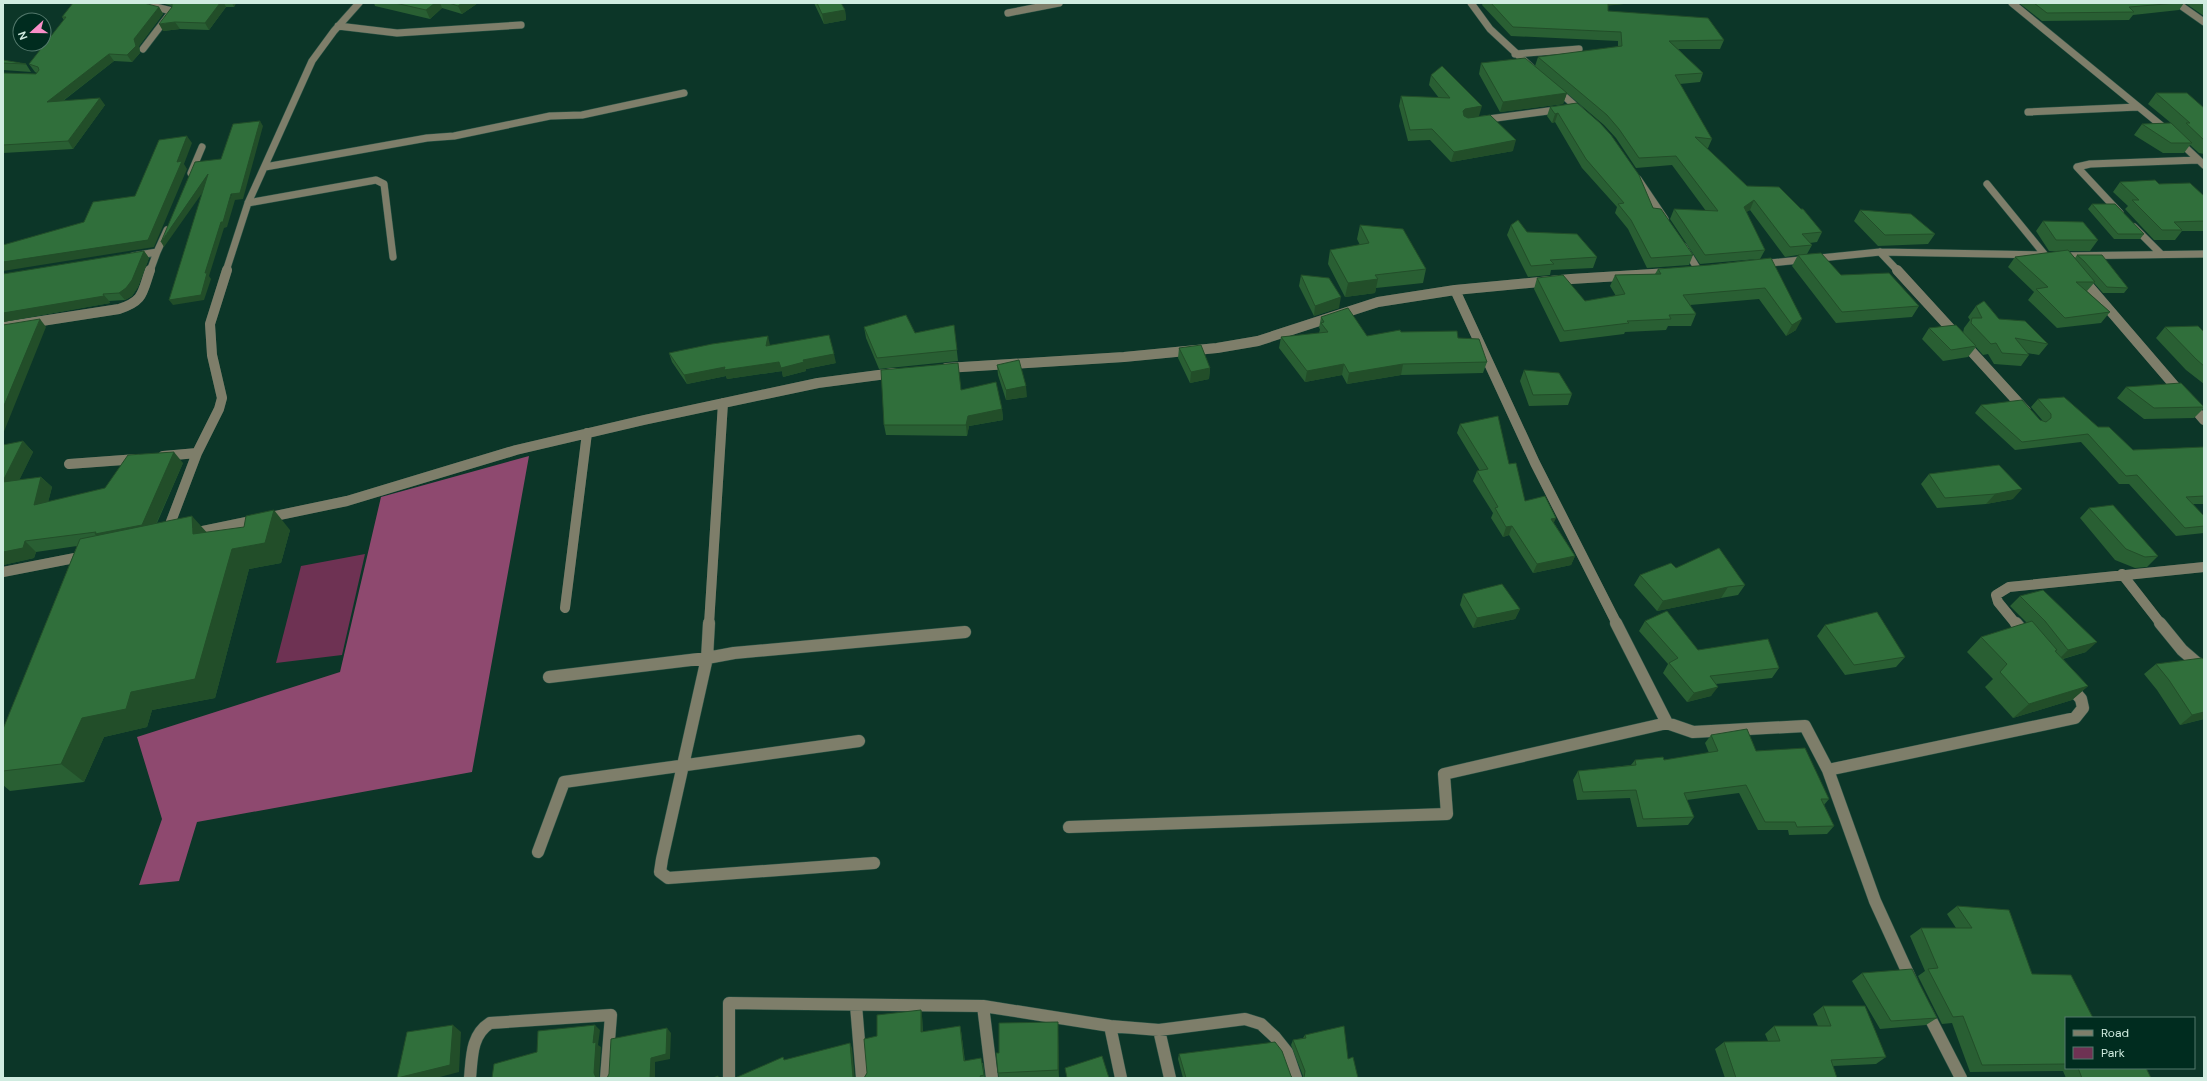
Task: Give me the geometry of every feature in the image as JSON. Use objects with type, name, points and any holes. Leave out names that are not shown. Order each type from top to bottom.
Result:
[{"type":"street","points":[[143,49],[172,11],[148,5],[146,3]]},
{"type":"street","points":[[172,538],[164,539],[197,454],[219,409],[222,398],[212,354],[210,324],[248,203],[312,61],[338,26],[359,3]]},
{"type":"street","points":[[1008,13],[1059,3]]},
{"type":"street","points":[[1471,3],[1490,29],[1537,73]]},
{"type":"street","points":[[2012,3],[2138,107],[2201,163]]},
{"type":"street","points":[[2177,3],[2204,22]]},
{"type":"street","points":[[338,26],[397,33],[521,25]]},
{"type":"street","points":[[1515,54],[1579,49]]},
{"type":"street","points":[[1548,83],[1588,117]]},
{"type":"street","points":[[265,167],[427,138],[454,136],[550,116],[582,115],[684,93]]},
{"type":"street","points":[[1473,122],[1576,107]]},
{"type":"street","points":[[2028,112],[2138,107]]},
{"type":"street","points":[[187,182],[202,147]]},
{"type":"street","points":[[2160,253],[2077,167],[2090,164],[2201,163]]},
{"type":"street","points":[[1633,171],[1668,224]]},
{"type":"street","points":[[248,203],[376,180],[381,181],[384,184],[393,257]]},
{"type":"street","points":[[1987,184],[2045,255]]},
{"type":"street","points":[[3,327],[119,309],[137,304],[169,224]]},
{"type":"street","points":[[1677,238],[1699,271]]},
{"type":"street","points":[[126,257],[157,252]]},
{"type":"street","points":[[1754,265],[1880,252],[2062,256],[2160,253],[2204,254]]},
{"type":"street","points":[[1880,252],[2032,418]]},
{"type":"street","points":[[2062,256],[2204,420]]},
{"type":"street","points":[[935,369],[1035,361],[1124,357],[1217,348],[1258,341],[1378,302],[1455,290],[1571,279],[1677,272]]},
{"type":"street","points":[[1455,290],[1535,463],[1667,723]]},
{"type":"street","points":[[187,535],[347,501],[516,450],[723,402],[818,382],[904,372]]},
{"type":"street","points":[[723,402],[707,658],[660,872],[668,878],[874,863]]},
{"type":"street","points":[[565,608],[587,433]]},
{"type":"street","points":[[69,464],[197,454]]},
{"type":"street","points":[[3,572],[94,554]]},
{"type":"street","points":[[2034,644],[1998,602],[1996,595],[2000,591],[2009,587],[2122,574],[2204,567]]},
{"type":"street","points":[[2122,574],[2182,650],[2204,669]]},
{"type":"street","points":[[549,677],[707,658],[734,653],[965,632]]},
{"type":"street","points":[[1828,770],[2075,718],[2082,708],[2081,699],[2060,674]]},
{"type":"street","points":[[1069,827],[1447,814],[1444,774],[1667,723],[1693,732],[1805,726],[1828,770],[1875,901],[1909,976],[1961,1078]]},
{"type":"street","points":[[538,852],[564,782],[683,764],[859,741]]},
{"type":"street","points":[[729,1078],[729,1003],[983,1006],[1110,1026],[1159,1030],[1245,1019],[1261,1024],[1275,1037],[1287,1052],[1296,1078]]},
{"type":"street","points":[[856,1005],[862,1078]]},
{"type":"street","points":[[983,1006],[992,1078]]},
{"type":"street","points":[[470,1078],[475,1038],[478,1031],[490,1023],[611,1015],[606,1078]]},
{"type":"street","points":[[1110,1026],[1120,1078]]},
{"type":"street","points":[[1159,1030],[1170,1078]]},
{"type":"green space","points":[[365,554],[342,655],[276,663],[301,566]]},
{"type":"shaded area","points":[[529,456],[472,772],[197,822],[179,881],[139,885],[162,819],[137,737],[340,672],[381,497]]},
{"type":"building","points":[[73,3],[144,3],[159,7],[134,39],[136,46],[127,55],[109,54],[47,102],[100,98],[68,141],[3,145],[3,73],[36,74],[39,70],[38,67],[29,64],[38,52],[52,52],[52,35],[66,17],[62,17]]},
{"type":"building","points":[[172,3],[220,3],[205,23],[175,22],[159,24],[172,7]]},
{"type":"building","points":[[395,3],[435,3],[426,10]]},
{"type":"building","points":[[449,3],[462,3],[458,6]]},
{"type":"building","points":[[817,3],[841,3],[845,10],[822,14]]},
{"type":"building","points":[[1491,3],[1608,3],[1608,11],[1708,18],[1724,40],[1669,41],[1703,73],[1675,75],[1712,139],[1695,137],[1747,186],[1779,187],[1801,209],[1803,209],[1822,232],[1802,234],[1812,245],[1790,247],[1754,200],[1744,207],[1765,250],[1705,255],[1674,209],[1718,211],[1676,156],[1639,158],[1619,129],[1607,115],[1538,57],[1622,46],[1621,32],[1513,27]]},
{"type":"building","points":[[2034,3],[2178,3],[2129,7],[2134,12],[2047,13]]},
{"type":"building","points":[[1525,58],[1567,93],[1503,102],[1481,63]]},
{"type":"building","points":[[3,60],[26,64],[3,63]]},
{"type":"building","points":[[1442,66],[1482,106],[1465,109],[1463,111],[1464,116],[1468,118],[1490,115],[1516,140],[1454,152],[1432,129],[1410,130],[1401,96],[1450,98],[1431,75]]},
{"type":"building","points":[[2156,93],[2187,93],[2204,108],[2204,140],[2186,123],[2190,123]]},
{"type":"building","points":[[1577,103],[1611,135],[1639,175],[1653,208],[1661,209],[1693,255],[1651,258],[1631,220],[1618,204],[1624,203],[1586,159],[1558,113],[1555,114],[1550,107]]},
{"type":"building","points":[[260,121],[240,193],[231,194],[223,222],[221,222],[205,273],[207,273],[201,295],[169,300],[208,174],[161,242],[195,162],[221,159],[233,124]]},
{"type":"building","points":[[2171,123],[2192,143],[2171,143],[2142,124]]},
{"type":"building","points":[[187,136],[177,162],[182,161],[148,240],[3,262],[3,245],[84,222],[93,202],[135,196],[159,140]]},
{"type":"building","points":[[2155,180],[2159,184],[2190,183],[2204,196],[2204,221],[2174,222],[2182,230],[2162,230],[2132,200],[2139,200],[2120,182]]},
{"type":"building","points":[[2092,204],[2115,204],[2144,234],[2118,234]]},
{"type":"building","points":[[1860,210],[1911,214],[1935,234],[1885,235]]},
{"type":"building","points":[[1518,220],[1527,232],[1577,234],[1597,257],[1550,260],[1554,264],[1531,266],[1511,225]]},
{"type":"building","points":[[2043,221],[2083,222],[2098,240],[2056,240]]},
{"type":"building","points":[[1360,225],[1403,229],[1426,269],[1375,275],[1378,279],[1348,283],[1330,250],[1369,243]]},
{"type":"building","points":[[2068,250],[2095,282],[2076,282],[2110,312],[2065,318],[2036,289],[2048,287],[2015,257]]},
{"type":"building","points":[[144,251],[132,280],[126,288],[119,293],[103,294],[104,296],[3,313],[3,274]]},
{"type":"building","points":[[1821,253],[1841,275],[1889,273],[1919,306],[1842,312],[1798,255]]},
{"type":"building","points":[[2077,255],[2102,255],[2128,288],[2107,287]]},
{"type":"building","points":[[1771,258],[1802,319],[1792,325],[1765,288],[1683,295],[1696,314],[1669,315],[1671,319],[1627,321],[1629,323],[1564,331],[1537,278],[1563,275],[1585,301],[1625,294],[1615,275],[1661,274],[1658,269]]},
{"type":"building","points":[[1301,275],[1329,278],[1341,297],[1315,306]]},
{"type":"building","points":[[1984,301],[1999,319],[2025,321],[2048,344],[2015,338],[2029,355],[2002,353],[1996,343],[1991,344],[1971,323],[1972,318],[1982,318],[1976,306]]},
{"type":"building","points":[[1348,308],[1367,336],[1400,330],[1401,332],[1457,331],[1458,338],[1479,339],[1487,362],[1403,364],[1349,373],[1344,364],[1307,371],[1281,337],[1328,332],[1321,323],[1324,322],[1321,317]]},
{"type":"building","points":[[906,315],[915,333],[954,325],[957,350],[877,358],[864,327]]},
{"type":"building","points":[[40,319],[3,408],[3,325]]},
{"type":"building","points":[[1956,325],[1976,346],[1951,350],[1929,328]]},
{"type":"building","points":[[2198,326],[2204,332],[2204,366],[2165,327]]},
{"type":"building","points":[[829,335],[834,354],[803,360],[804,362],[781,368],[779,362],[724,370],[725,367],[684,375],[669,353],[712,344],[768,336],[766,346]]},
{"type":"building","points":[[1201,345],[1210,368],[1191,372],[1179,348]]},
{"type":"building","points":[[1019,360],[1026,386],[1006,390],[997,365]]},
{"type":"building","points":[[958,363],[961,390],[996,382],[1002,409],[968,416],[966,425],[884,425],[881,370]]},
{"type":"building","points":[[1524,370],[1559,373],[1572,394],[1533,395]]},
{"type":"building","points":[[2181,383],[2204,407],[2154,408],[2126,387]]},
{"type":"building","points":[[2064,397],[2098,427],[2109,427],[2133,450],[2204,447],[2204,496],[2186,497],[2204,516],[2204,526],[2185,528],[2137,475],[2126,476],[2088,434],[2022,442],[1981,405],[2022,400],[2040,420],[2046,422],[2051,418],[2051,414],[2038,399]]},
{"type":"building","points":[[1498,416],[1509,464],[1516,463],[1525,501],[1545,496],[1556,518],[1551,519],[1575,556],[1537,564],[1512,526],[1506,527],[1495,508],[1498,507],[1477,471],[1488,469],[1460,424]]},
{"type":"building","points":[[23,441],[3,481],[3,445]]},
{"type":"building","points":[[174,452],[142,525],[95,534],[96,532],[25,541],[23,548],[3,552],[3,482],[41,477],[34,505],[105,488],[128,455]]},
{"type":"building","points":[[1999,465],[2022,489],[1995,494],[1945,498],[1929,474]]},
{"type":"building","points":[[2113,505],[2158,556],[2145,557],[2126,549],[2089,508]]},
{"type":"building","points":[[274,510],[265,543],[232,549],[195,679],[131,692],[126,709],[82,718],[61,764],[3,771],[3,729],[80,539],[192,516],[193,534],[244,527],[246,516]]},
{"type":"building","points":[[1719,548],[1745,585],[1728,587],[1663,601],[1640,575],[1671,563],[1676,568]]},
{"type":"building","points":[[1502,584],[1520,609],[1477,618],[1463,594]]},
{"type":"building","points":[[2043,590],[2097,642],[2068,650],[2045,621],[2020,596]]},
{"type":"building","points":[[1667,611],[1698,650],[1768,639],[1779,668],[1710,676],[1718,687],[1694,693],[1669,663],[1678,658],[1645,621]]},
{"type":"building","points":[[1877,612],[1905,657],[1854,665],[1825,625]]},
{"type":"building","points":[[2032,621],[2057,650],[2055,651],[2088,686],[2029,704],[2000,672],[2007,664],[1981,637]]},
{"type":"building","points":[[2202,658],[2204,660],[2204,712],[2192,715],[2169,680],[2156,664]]},
{"type":"building","points":[[1747,729],[1756,751],[1805,748],[1829,799],[1821,799],[1834,826],[1797,827],[1795,822],[1765,822],[1746,785],[1684,793],[1694,817],[1643,819],[1636,790],[1583,792],[1578,771],[1636,765],[1635,760],[1663,757],[1664,760],[1718,751],[1711,735]]},
{"type":"building","points":[[1957,906],[2009,910],[2032,974],[2071,975],[2092,1017],[2065,1017],[2065,1064],[1982,1065],[1963,1016],[1953,1017],[1928,969],[1938,968],[1921,928],[1972,928]]},
{"type":"building","points":[[1912,969],[1937,1018],[1891,1021],[1862,973]]},
{"type":"building","points":[[1823,1006],[1865,1006],[1886,1057],[1831,1060],[1837,1078],[1736,1078],[1724,1042],[1780,1041],[1774,1026],[1831,1026]]},
{"type":"building","points":[[921,1010],[921,1032],[960,1026],[964,1061],[981,1058],[984,1075],[980,1076],[981,1078],[864,1078],[867,1073],[864,1039],[877,1036],[877,1015]]},
{"type":"building","points":[[1058,1022],[1058,1070],[998,1073],[996,1053],[999,1053],[999,1023]]},
{"type":"building","points":[[453,1025],[450,1065],[397,1078],[407,1032]]},
{"type":"building","points":[[595,1025],[593,1043],[596,1042],[594,1073],[596,1078],[492,1078],[494,1064],[537,1052],[538,1031]]},
{"type":"building","points":[[1344,1026],[1348,1059],[1353,1057],[1358,1078],[1304,1078],[1305,1071],[1293,1040],[1306,1038],[1305,1035]]},
{"type":"building","points":[[667,1028],[666,1054],[651,1058],[650,1078],[607,1078],[609,1074],[611,1039]]},
{"type":"building","points":[[1275,1042],[1282,1051],[1293,1078],[1186,1078],[1179,1054]]},
{"type":"building","points":[[850,1043],[854,1078],[735,1078],[783,1057],[784,1060]]},
{"type":"building","points":[[1102,1056],[1109,1078],[1067,1078],[1065,1068]]},
{"type":"building","points":[[2078,1069],[2146,1069],[2151,1078],[2082,1078]]}]
